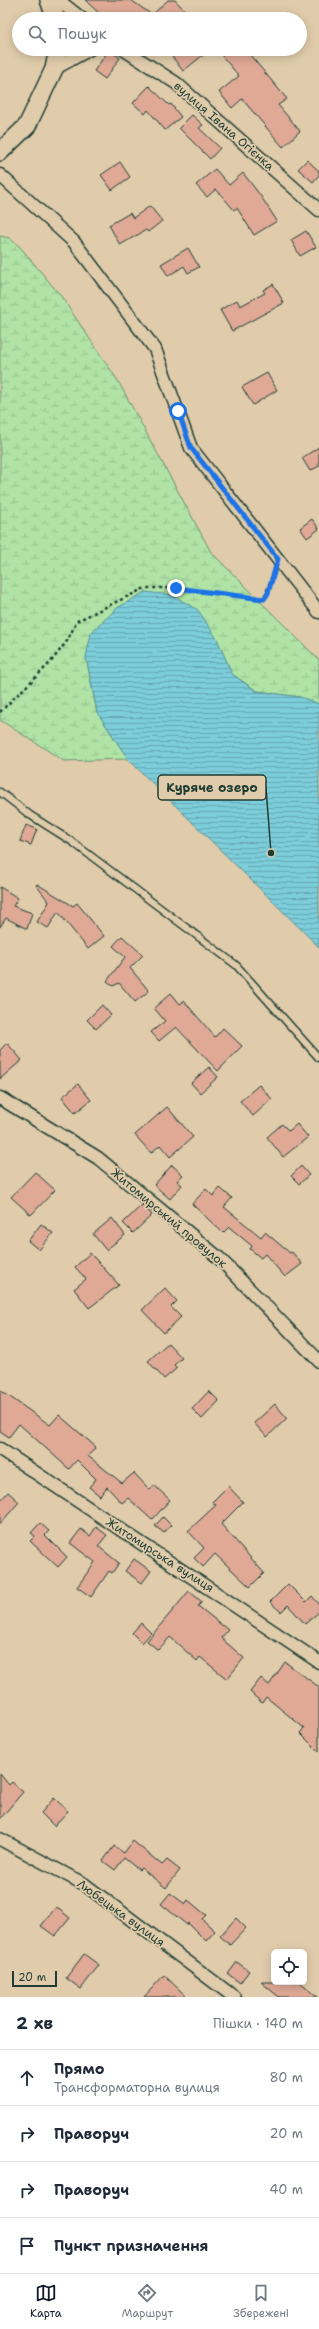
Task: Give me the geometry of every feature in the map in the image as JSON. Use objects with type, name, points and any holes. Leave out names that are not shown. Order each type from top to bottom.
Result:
[{"type":"street","points":[[50,0],[54,12]]},
{"type":"street","points":[[58,0],[73,12]]},
{"type":"street","points":[[0,152],[27,126],[54,69],[57,56]]},
{"type":"street","points":[[54,69],[77,56]]},
{"type":"street","name":"вулиця Івана Огієнка","points":[[134,56],[176,83],[319,210]]},
{"type":"street","points":[[0,175],[74,242],[155,349],[191,448],[319,612]]},
{"type":"street","name":"Житомирський провулок","points":[[0,1098],[98,1158],[207,1248],[319,1361]]},
{"type":"street","name":"Житомирська вулиця","points":[[0,1449],[319,1662]]},
{"type":"street","name":"Любецька вулиця","points":[[0,1839],[84,1884],[234,1997]]},
{"type":"lane","points":[[0,792],[30,815],[71,841],[236,965],[319,1058]]},
{"type":"path","points":[[0,712],[50,663],[68,641],[77,621],[145,588],[176,588],[264,599],[268,593],[278,559]]},
{"type":"green space","points":[[0,236],[9,238],[20,247],[61,296],[118,381],[211,552],[319,660],[319,704],[300,697],[257,691],[232,674],[217,639],[86,657],[97,712],[128,759],[64,761],[0,720]]},
{"type":"water","points":[[145,592],[172,595],[198,610],[217,639],[232,674],[256,691],[300,697],[319,704],[319,947],[128,759],[97,712],[86,657],[91,633],[117,608]]},
{"type":"building","points":[[85,0],[131,0],[148,12],[98,12]]},
{"type":"building","points":[[168,0],[175,0],[186,12],[155,12]]},
{"type":"building","points":[[105,56],[117,56],[120,58],[105,79],[94,71]]},
{"type":"building","points":[[172,56],[202,56],[183,71]]},
{"type":"building","points":[[222,56],[251,56],[287,99],[278,105],[300,131],[283,147],[242,99],[232,108],[219,92],[239,76]]},
{"type":"building","points":[[149,86],[169,105],[171,104],[181,117],[165,130],[148,110],[145,114],[133,103]]},
{"type":"building","points":[[192,115],[203,125],[199,128],[220,148],[210,159],[179,128]]},
{"type":"building","points":[[307,160],[319,171],[319,175],[313,182],[298,169]]},
{"type":"building","points":[[120,162],[130,177],[112,190],[101,175]]},
{"type":"building","points":[[215,169],[229,185],[243,173],[277,221],[254,235],[237,208],[234,210],[216,189],[207,197],[196,185]]},
{"type":"building","points":[[150,206],[162,221],[148,232],[146,230],[120,245],[109,225],[130,213],[133,218]]},
{"type":"building","points":[[306,231],[316,247],[300,256],[291,240]]},
{"type":"building","points":[[188,248],[199,267],[188,273],[184,266],[168,276],[161,264]]},
{"type":"building","points":[[273,284],[284,303],[232,331],[220,310],[237,300],[240,306],[265,293],[263,290]]},
{"type":"building","points":[[267,373],[277,390],[253,405],[242,387]]},
{"type":"building","points":[[319,447],[319,466],[310,471],[302,458]]},
{"type":"building","points":[[312,519],[319,529],[307,538],[300,528]]},
{"type":"building","points":[[26,825],[37,829],[31,845],[20,841]]},
{"type":"building","points":[[37,884],[73,906],[77,903],[104,936],[88,949],[58,912],[48,928],[37,922],[49,902],[36,885]]},
{"type":"building","points":[[0,887],[18,898],[13,906],[32,913],[27,929],[6,918],[0,927]]},
{"type":"building","points":[[122,936],[143,955],[130,968],[149,991],[135,1002],[119,983],[113,986],[107,981],[125,957],[113,946]]},
{"type":"building","points":[[171,993],[180,1004],[184,1001],[215,1037],[223,1028],[242,1046],[218,1071],[176,1027],[159,1041],[151,1032],[165,1021],[154,1008]]},
{"type":"building","points":[[102,1005],[111,1015],[96,1029],[87,1020]]},
{"type":"building","points":[[7,1043],[22,1060],[0,1079],[0,1050]]},
{"type":"building","points":[[209,1067],[218,1077],[200,1093],[191,1083]]},
{"type":"building","points":[[78,1084],[91,1100],[75,1113],[62,1097]]},
{"type":"building","points":[[259,1085],[272,1099],[253,1116],[240,1101]]},
{"type":"building","points":[[167,1107],[193,1137],[170,1157],[160,1145],[151,1153],[135,1135]]},
{"type":"building","points":[[282,1124],[289,1131],[297,1124],[308,1137],[283,1157],[267,1137]]},
{"type":"building","points":[[172,1165],[183,1175],[177,1181],[182,1185],[170,1199],[154,1185]]},
{"type":"building","points":[[301,1166],[309,1175],[299,1184],[291,1176]]},
{"type":"building","points":[[35,1172],[55,1190],[31,1215],[11,1197]]},
{"type":"building","points":[[220,1188],[232,1198],[224,1207],[261,1237],[265,1232],[290,1253],[292,1252],[302,1264],[285,1277],[265,1254],[261,1258],[250,1249],[252,1246],[229,1227],[223,1233],[192,1204],[206,1189],[213,1196]]},
{"type":"building","points":[[142,1205],[152,1215],[133,1233],[123,1223]]},
{"type":"building","points":[[112,1218],[125,1235],[106,1250],[93,1234]]},
{"type":"building","points":[[41,1224],[53,1233],[39,1250],[28,1241]]},
{"type":"building","points":[[90,1253],[119,1285],[89,1308],[74,1289],[86,1279],[75,1267]]},
{"type":"building","points":[[165,1288],[177,1301],[171,1307],[181,1317],[164,1333],[142,1310]]},
{"type":"building","points":[[168,1343],[182,1358],[174,1365],[177,1368],[164,1379],[148,1361]]},
{"type":"building","points":[[0,1390],[50,1425],[59,1415],[96,1447],[88,1456],[122,1483],[134,1473],[150,1490],[154,1485],[170,1500],[152,1520],[128,1498],[122,1503],[107,1487],[100,1496],[89,1487],[96,1479],[77,1460],[69,1469],[19,1424],[9,1437],[0,1431]]},
{"type":"building","points":[[209,1391],[219,1401],[202,1419],[192,1409]]},
{"type":"building","points":[[275,1404],[287,1418],[267,1437],[254,1423]]},
{"type":"building","points":[[228,1486],[243,1502],[221,1524],[264,1573],[250,1587],[215,1554],[203,1567],[194,1558],[204,1548],[188,1531],[216,1505],[212,1502]]},
{"type":"building","points":[[8,1492],[19,1502],[0,1524],[0,1501]]},
{"type":"building","points":[[163,1517],[171,1525],[164,1533],[155,1526]]},
{"type":"building","points":[[40,1523],[49,1531],[45,1535],[67,1557],[58,1567],[30,1541],[35,1536],[31,1533]]},
{"type":"building","points":[[96,1527],[107,1535],[98,1546],[119,1563],[112,1573],[109,1571],[91,1597],[77,1587],[95,1562],[70,1543],[81,1529],[90,1536]]},
{"type":"building","points":[[134,1559],[151,1571],[142,1583],[125,1571]]},
{"type":"building","points":[[288,1584],[306,1602],[312,1596],[319,1604],[319,1612],[305,1624],[288,1605],[281,1612],[270,1602]]},
{"type":"building","points":[[189,1591],[202,1602],[198,1606],[228,1630],[221,1638],[244,1658],[227,1679],[200,1657],[197,1661],[170,1637],[158,1650],[147,1641]]},
{"type":"building","points":[[141,1623],[151,1633],[142,1643],[132,1633]]},
{"type":"building","points":[[285,1662],[319,1687],[319,1752],[300,1733],[304,1728],[266,1697],[262,1703],[250,1692],[261,1678],[269,1685]]},
{"type":"building","points":[[0,1774],[9,1785],[12,1782],[23,1792],[0,1819]]},
{"type":"building","points":[[54,1798],[68,1811],[54,1826],[41,1813]]},
{"type":"building","points":[[133,1841],[162,1865],[167,1860],[180,1870],[166,1888],[141,1868],[139,1870],[124,1858],[115,1870],[103,1861],[114,1846],[124,1853]]},
{"type":"building","points":[[170,1893],[185,1904],[188,1900],[206,1915],[202,1919],[215,1931],[206,1941],[188,1923],[187,1925],[161,1904]]},
{"type":"building","points":[[56,1907],[70,1918],[55,1936],[41,1926]]},
{"type":"building","points":[[236,1918],[246,1928],[230,1945],[220,1936]]},
{"type":"building","points":[[84,1954],[99,1965],[81,1989],[66,1978]]},
{"type":"building","points":[[237,1962],[249,1971],[240,1983],[228,1974]]},
{"type":"building","points":[[164,1975],[187,1997],[144,1997]]},
{"type":"building","points":[[261,1982],[271,1982],[271,1985],[304,1985],[318,1997],[279,1997]]},
{"type":"place","name":"Куряче озеро","points":[[271,853]]},
{"type":"route","points":[[176,588],[264,599],[268,593],[278,559],[191,448],[178,411]]}]
